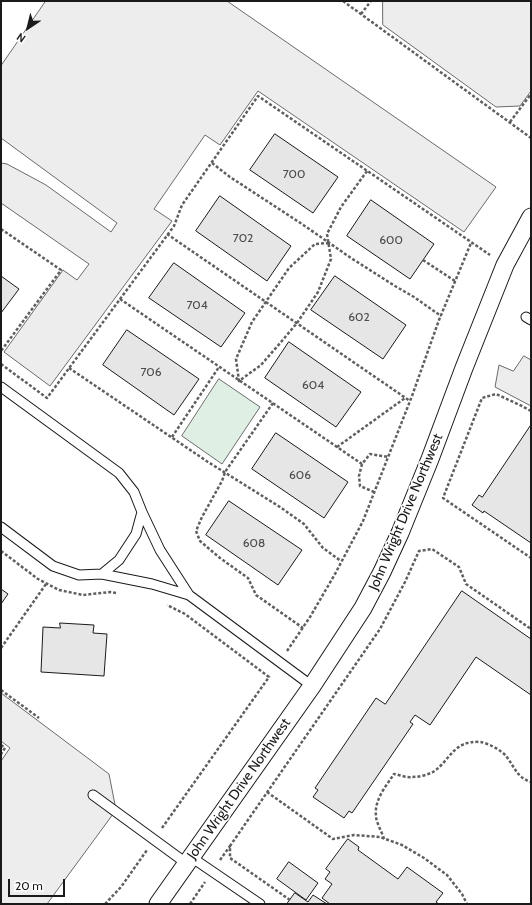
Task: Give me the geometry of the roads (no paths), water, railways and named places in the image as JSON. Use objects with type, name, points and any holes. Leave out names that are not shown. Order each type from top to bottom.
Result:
[{"type":"street","name":"John Wright Drive Northwest","points":[[158,904],[312,686],[363,608],[400,533],[505,265],[531,217]]},
{"type":"lane","points":[[1,387],[119,473],[134,492],[160,550],[189,595]]},
{"type":"lane","points":[[102,574],[119,560],[136,534],[142,512]]},
{"type":"lane","points":[[1,527],[53,566],[79,575],[102,574],[152,584],[189,595],[312,686]]},
{"type":"lane","points":[[93,795],[154,840],[260,904]]}]
